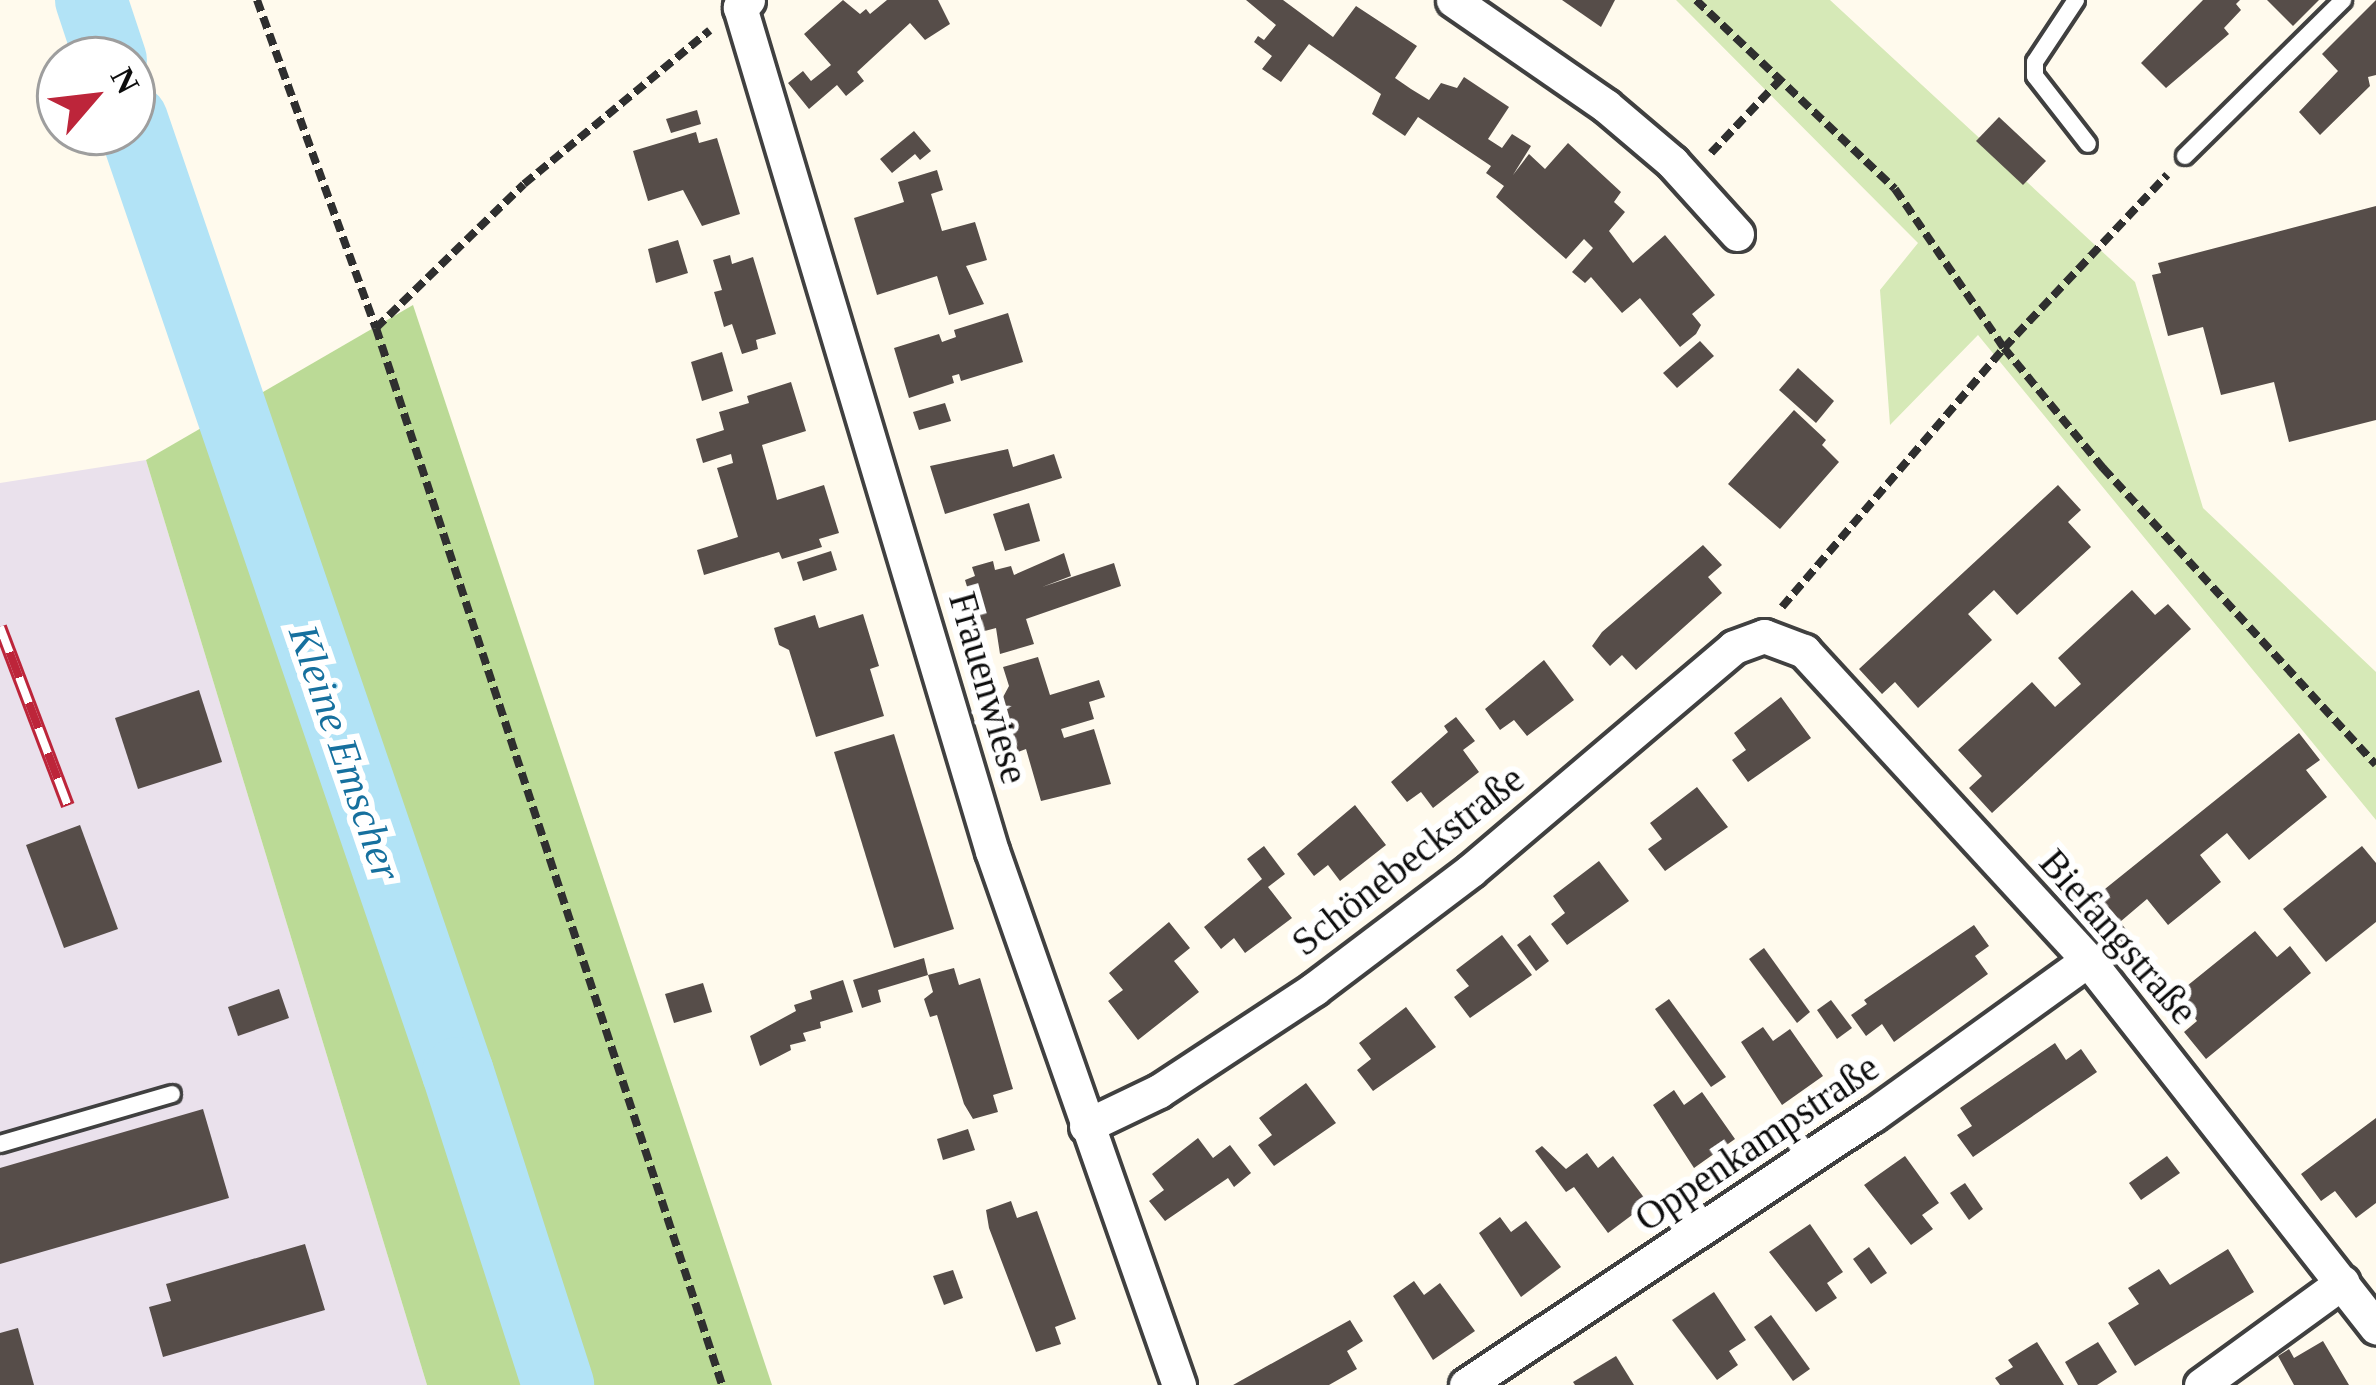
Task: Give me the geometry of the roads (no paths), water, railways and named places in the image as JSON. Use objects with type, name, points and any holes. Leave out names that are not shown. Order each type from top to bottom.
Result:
[{"type":"street","points":[[1453,0],[1606,106],[1687,179],[1737,234]]},
{"type":"street","name":"Frauenwiese","points":[[744,4],[992,851],[1179,1385]]},
{"type":"street","name":"Schönebeckstraße","points":[[1086,1126],[1159,1091],[1315,989],[1470,871],[1734,647],[1764,636]]},
{"type":"street","name":"Biefangstraße","points":[[1764,636],[1804,651],[2088,960],[2376,1328]]},
{"type":"street","name":"Oppenkampstraße","points":[[1466,1385],[1834,1142],[2088,960]]},
{"type":"street","points":[[2201,1385],[2343,1282]]},
{"type":"lane","points":[[2076,0],[2035,62],[2035,76],[2088,144]]},
{"type":"lane","points":[[2185,156],[2343,0]]},
{"type":"lane","points":[[0,1144],[172,1094]]},
{"type":"waterway","name":"Kleine Emscher","points":[[91,0],[103,36]]},
{"type":"waterway","name":"Kleine Emscher","points":[[144,156],[458,1073],[558,1385]]},
{"type":"railway","points":[[0,627],[68,806]]}]
